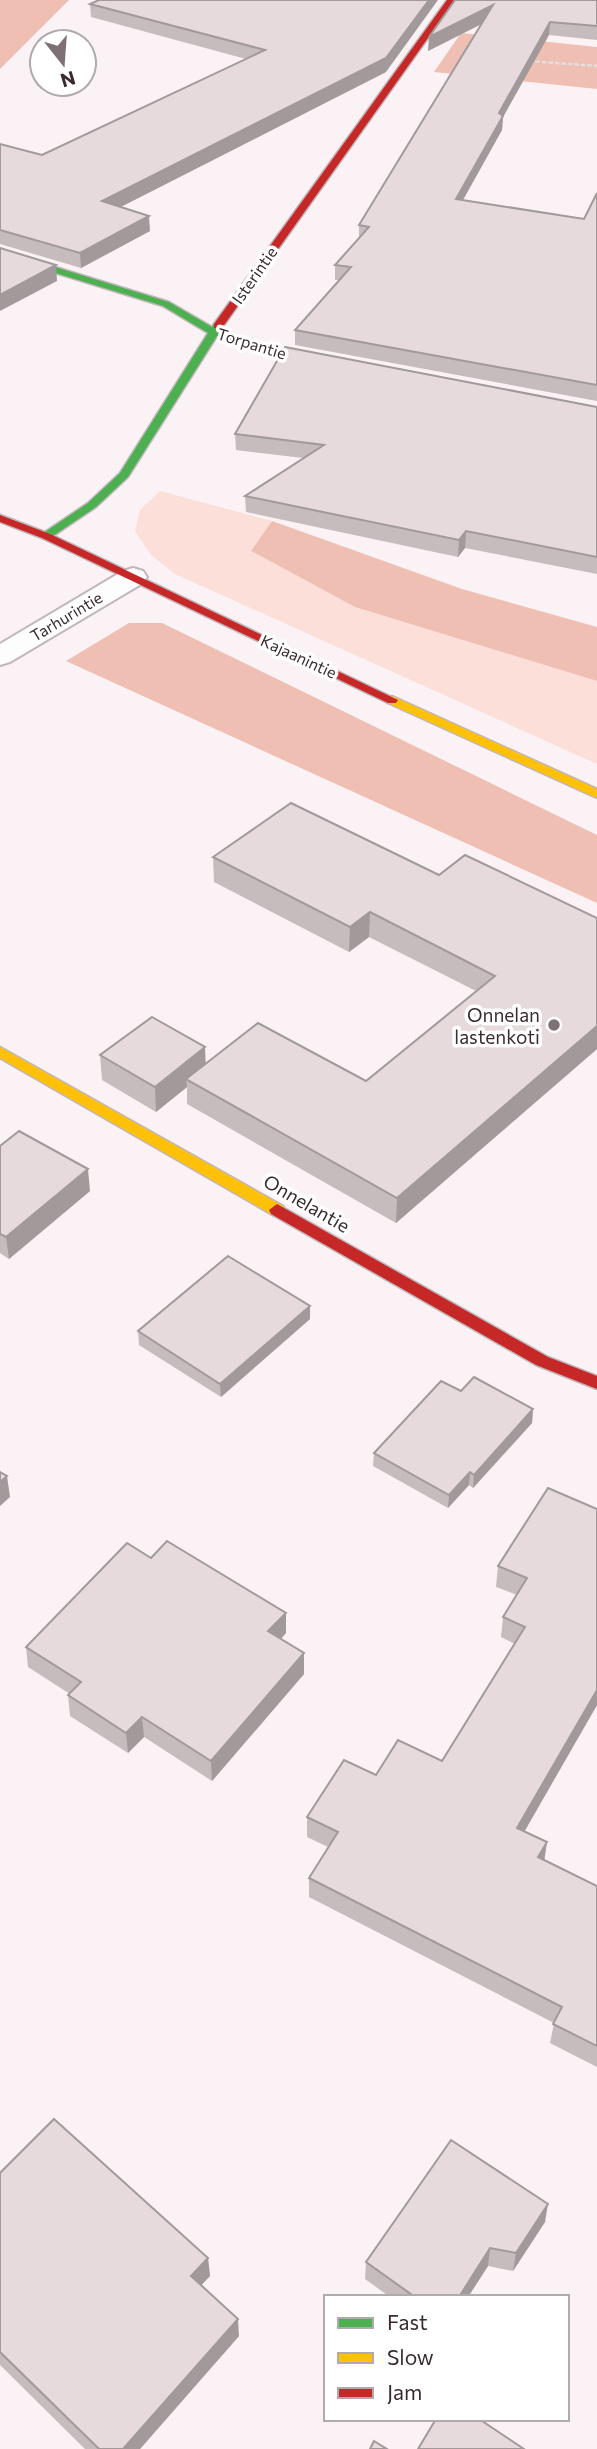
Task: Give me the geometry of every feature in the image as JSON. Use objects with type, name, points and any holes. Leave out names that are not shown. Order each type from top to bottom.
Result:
[{"type":"street","name":"Isterintie","points":[[46,536],[92,505],[124,475],[213,332],[451,0]]},
{"type":"street","name":"Torpantie","points":[[0,253],[166,304],[213,332],[296,356],[346,364]]},
{"type":"street","name":"Kajaanintie","points":[[0,518],[46,536],[597,794]]},
{"type":"street","name":"Tarhurintie","points":[[0,656],[133,577]]},
{"type":"street","name":"Onnelantie","points":[[0,1052],[542,1361],[597,1383]]},
{"type":"path","points":[[517,60],[597,66]]},
{"type":"shaded area","points":[[0,0],[69,0],[41,28],[28,28],[28,41],[0,69]]},
{"type":"shaded area","points":[[461,33],[597,47],[597,89],[434,72]]},
{"type":"shaded area","points":[[160,491],[272,521],[251,551],[355,607],[597,681],[597,764],[175,574],[151,555],[135,531],[140,510]]},
{"type":"shaded area","points":[[272,521],[462,589],[597,627],[597,681],[355,607],[251,551]]},
{"type":"shaded area","points":[[129,623],[162,623],[597,835],[597,903],[66,661]]},
{"type":"building","points":[[99,0],[429,0],[386,58],[102,201],[149,216],[80,253],[0,230],[0,144],[42,155],[265,50],[90,4]]},
{"type":"building","points":[[455,0],[597,0],[597,26],[550,22],[499,113],[503,116],[456,199],[584,219],[597,193],[597,385],[295,330],[351,267],[335,265],[369,227],[359,225],[493,5],[429,37]]},
{"type":"building","points":[[0,248],[56,265],[0,295]]},
{"type":"building","points":[[285,347],[597,407],[597,557],[466,531],[459,540],[245,496],[324,445],[235,434]]},
{"type":"building","name":"Onnelan lastenkoti","points":[[291,803],[439,875],[465,855],[597,918],[597,1026],[397,1198],[186,1079],[258,1023],[366,1081],[495,976],[370,912],[350,927],[213,857]]},
{"type":"building","points":[[152,1017],[205,1047],[155,1087],[100,1055]]},
{"type":"building","points":[[19,1131],[88,1169],[6,1237],[0,1234],[0,1146]]},
{"type":"building","points":[[228,1256],[310,1306],[220,1384],[138,1331]]},
{"type":"building","points":[[474,1377],[533,1409],[474,1475],[470,1472],[449,1495],[374,1453],[441,1381],[461,1391]]},
{"type":"building","points":[[0,1472],[7,1476],[0,1482]]},
{"type":"building","points":[[548,1488],[597,1509],[597,1690],[517,1828],[547,1842],[538,1857],[597,1886],[597,2046],[553,2024],[562,2007],[309,1878],[338,1832],[307,1817],[344,1760],[376,1775],[398,1740],[442,1761],[525,1627],[503,1617],[527,1578],[498,1566]]},
{"type":"building","points":[[167,1541],[286,1613],[268,1631],[304,1653],[211,1761],[142,1717],[126,1733],[68,1695],[81,1682],[26,1647],[127,1543],[151,1558]]},
{"type":"building","points":[[54,2119],[208,2258],[191,2276],[238,2319],[123,2449],[99,2449],[0,2352],[0,2173]]},
{"type":"building","points":[[451,2140],[548,2204],[516,2253],[490,2248],[460,2295],[412,2295],[366,2262]]},
{"type":"building","points":[[435,2421],[482,2421],[524,2449],[418,2449]]},
{"type":"building","points":[[374,2441],[387,2449],[370,2449]]},
{"type":"traffic: fast","points":[[0,253],[166,304],[213,332],[296,356],[334,362]]},
{"type":"traffic: fast","points":[[46,536],[92,505],[124,475],[218,326]]},
{"type":"traffic: slow","points":[[392,700],[597,794]]},
{"type":"traffic: slow","points":[[0,1052],[277,1210]]},
{"type":"traffic: jam","points":[[218,326],[451,0]]},
{"type":"traffic: jam","points":[[0,518],[46,536],[392,700]]},
{"type":"traffic: jam","points":[[277,1210],[542,1361],[597,1383]]},
{"type":"place","name":"Onnelan lastenkoti","points":[[554,1025]]}]
